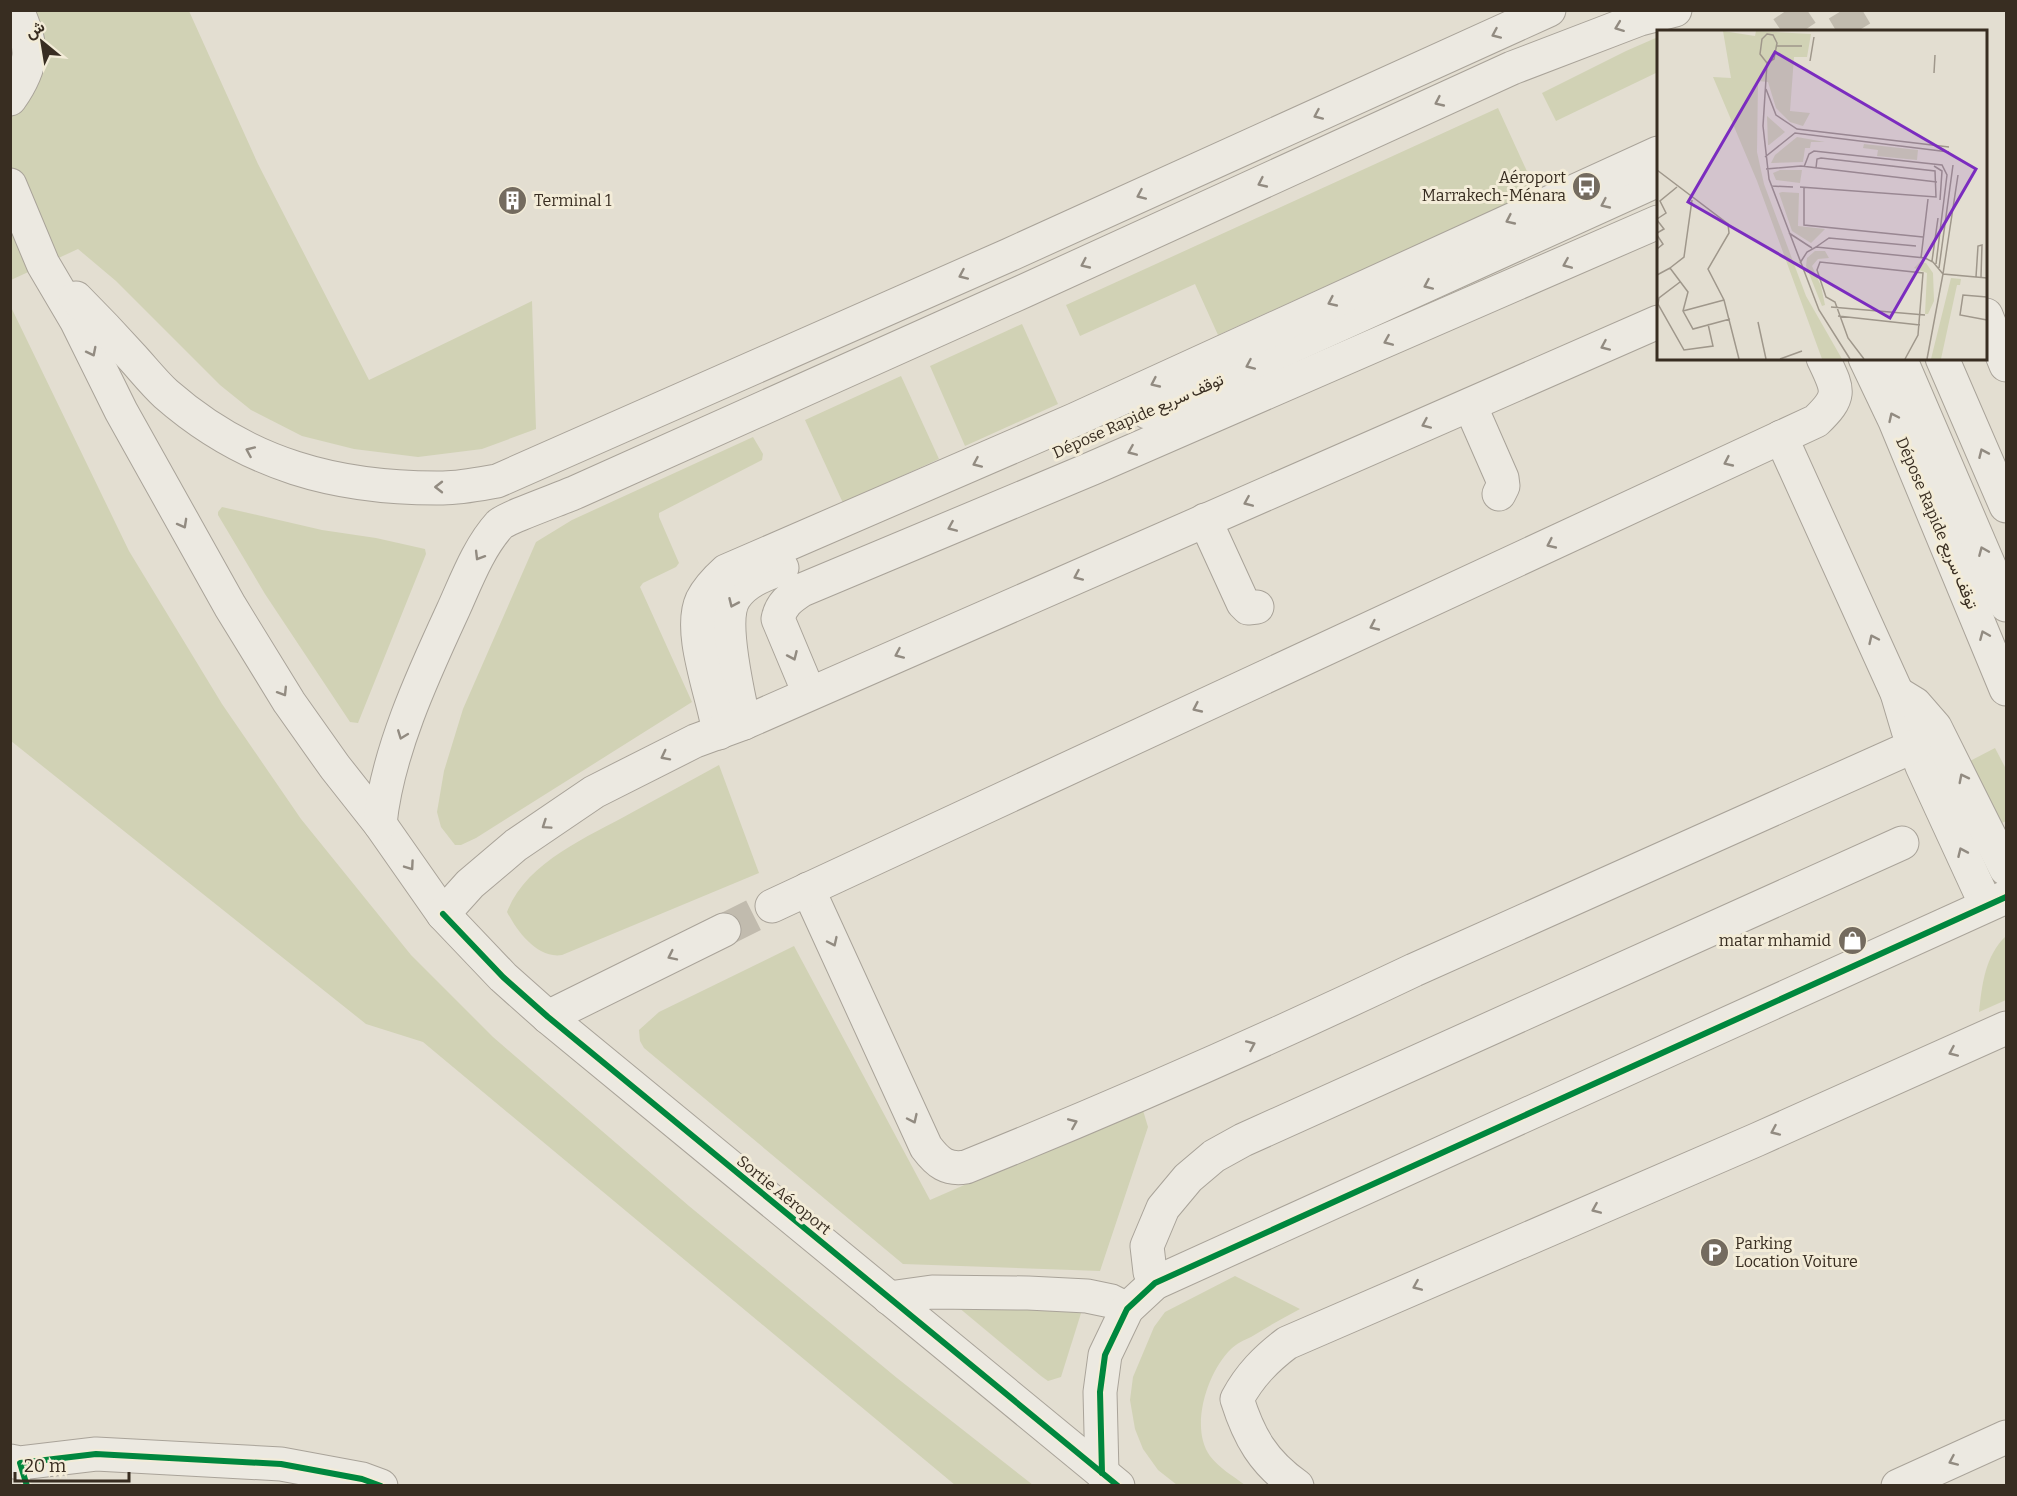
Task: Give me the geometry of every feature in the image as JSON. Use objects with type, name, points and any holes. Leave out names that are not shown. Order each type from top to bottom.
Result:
[{"type":"street","points":[[10,99],[24,80],[30,56],[27,32],[17,10]]},
{"type":"street","points":[[10,185],[43,264],[164,392],[201,423],[243,448],[287,467],[334,479],[382,485],[445,488],[497,482],[754,366],[1009,255],[1549,10]]},
{"type":"street","points":[[380,824],[391,764],[440,639],[477,558],[502,521],[576,492],[1512,68],[1640,19],[1675,10]]},
{"type":"street","points":[[731,728],[698,640],[697,620],[701,602],[706,593],[726,571],[1074,420],[1657,154]]},
{"type":"street","name":"Dépose Rapide توقف سريع","points":[[731,728],[729,615],[733,599],[745,586],[761,577],[1082,442],[1657,181]]},
{"type":"street","points":[[809,693],[778,619],[780,609],[787,599],[802,590],[1093,468],[1657,223]]},
{"type":"street","name":"Sortie Aéroport","points":[[43,264],[76,320],[121,411],[230,606],[289,702],[335,767],[380,824],[443,914],[503,978],[548,1017],[1110,1479]]},
{"type":"street","points":[[1987,317],[2007,364]]},
{"type":"street","points":[[443,914],[470,884],[516,845],[594,792],[695,741],[731,728],[1657,323]]},
{"type":"street","points":[[772,906],[1816,421],[1836,396],[1836,386],[1824,360]]},
{"type":"street","name":"Dépose Rapide توقف سريع","points":[[1866,360],[1895,421],[2007,689]]},
{"type":"street","points":[[1901,360],[2007,605]]},
{"type":"street","points":[[1943,360],[2007,506]]},
{"type":"street","points":[[1470,405],[1502,478],[1503,486],[1499,494]]},
{"type":"street","points":[[1110,1479],[1100,1392],[1106,1355],[1127,1309],[1155,1283],[1996,901],[1914,746],[1898,693],[1781,437]]},
{"type":"street","points":[[497,482],[502,521]]},
{"type":"street","points":[[1205,520],[1243,603],[1248,608],[1257,607]]},
{"type":"street","points":[[1898,693],[1916,704],[1935,727],[1953,758],[2007,869]]},
{"type":"street","points":[[808,889],[926,1147],[935,1159],[953,1169],[966,1167],[1089,1116],[1642,870],[1914,746]]},
{"type":"street","points":[[1155,1283],[1150,1272],[1147,1246],[1163,1208],[1188,1178],[1214,1156],[1243,1140],[1902,843]]},
{"type":"street","points":[[548,1017],[724,930]]},
{"type":"street","points":[[1297,1485],[1260,1452],[1245,1422],[1237,1399],[1248,1379],[1265,1360],[1287,1343],[2007,1028]]},
{"type":"street","points":[[889,1298],[932,1292],[1028,1293],[1088,1296],[1111,1300],[1127,1309]]},
{"type":"street","points":[[1898,1485],[2007,1437]]},
{"type":"street","points":[[19,1470],[96,1454],[281,1464],[362,1479],[381,1485]]},
{"type":"green space","points":[[11,11],[189,11],[258,164],[369,380],[532,301],[536,429],[482,449],[418,457],[354,449],[302,436],[251,410],[220,385],[116,281],[78,249],[11,280]]},
{"type":"green space","points":[[1657,37],[1657,72],[1556,121],[1542,93]]},
{"type":"green space","points":[[1498,108],[1536,191],[1218,335],[1195,284],[1080,336],[1066,305]]},
{"type":"green space","points":[[10,305],[129,551],[222,704],[301,819],[411,955],[493,1037],[689,1206],[897,1378],[1033,1485],[955,1485],[423,1042],[366,1024],[11,741]]},
{"type":"green space","points":[[1022,324],[1058,404],[965,446],[930,366]]},
{"type":"green space","points":[[901,376],[939,459],[843,503],[805,420]]},
{"type":"green space","points":[[753,437],[763,454],[762,460],[659,513],[679,563],[676,567],[643,583],[640,587],[692,702],[476,838],[461,845],[455,845],[441,827],[437,812],[444,771],[463,709],[536,542],[572,520]]},
{"type":"green space","points":[[222,507],[322,530],[376,538],[425,549],[426,554],[358,723],[350,722],[265,594],[218,515]]},
{"type":"green space","points":[[1995,748],[2006,769],[2006,821],[2002,823],[1970,761]]},
{"type":"green space","points":[[719,765],[759,873],[562,955],[544,953],[522,935],[507,912],[516,894],[543,865],[578,842]]},
{"type":"green space","points":[[2006,936],[2006,1000],[1979,1012],[1983,981],[1989,961]]},
{"type":"green space","points":[[794,946],[930,1200],[1142,1107],[1148,1127],[1100,1271],[903,1264],[644,1048],[640,1041],[639,1030],[659,1012]]},
{"type":"green space","points":[[1235,1276],[1300,1309],[1231,1349],[1215,1371],[1204,1400],[1201,1430],[1204,1444],[1210,1456],[1226,1472],[1245,1485],[1177,1485],[1158,1470],[1143,1449],[1135,1429],[1130,1400],[1133,1377],[1154,1327],[1165,1312]]},
{"type":"green space","points":[[958,1307],[1082,1310],[1061,1377],[1048,1381]]},
{"type":"tunnel","points":[[1787,10],[1801,30]]},
{"type":"tunnel","points":[[1843,10],[1855,30]]},
{"type":"tunnel","points":[[724,930],[772,906]]},
{"type":"cycle path","points":[[1102,1473],[1100,1392],[1105,1355],[1127,1309],[1155,1283],[2006,897]]},
{"type":"cycle path","points":[[443,914],[503,977],[548,1017],[1118,1486]]},
{"type":"cycle path","points":[[27,1486],[20,1463],[96,1454],[281,1464],[362,1479],[381,1486]]},
{"type":"place","name":"Aéroport Marrakech-Ménara","points":[[1587,186]]},
{"type":"place","name":"Terminal 1","points":[[513,200]]},
{"type":"place","name":"matar mhamid","points":[[1852,940]]},
{"type":"place","name":"Parking Location Voiture","points":[[1714,1252]]}]
